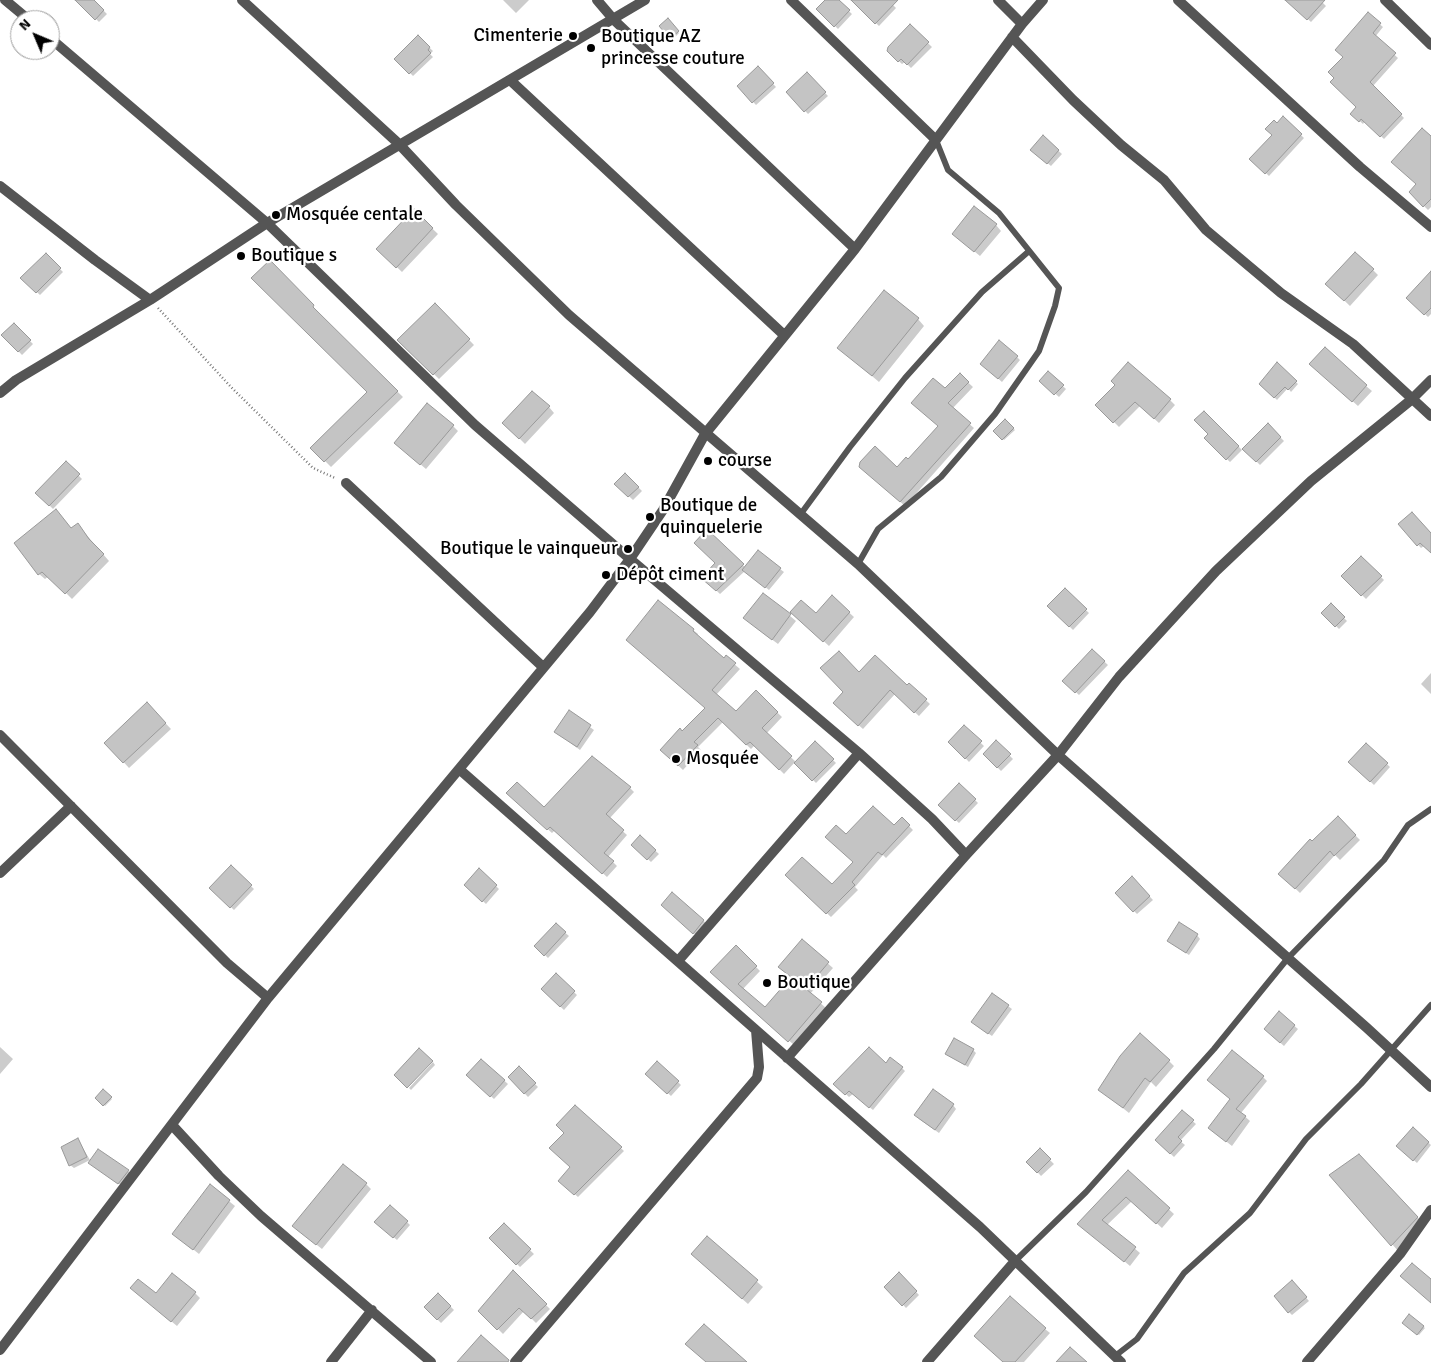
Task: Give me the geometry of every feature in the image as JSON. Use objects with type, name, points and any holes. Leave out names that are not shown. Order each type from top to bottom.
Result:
[{"type":"street","points":[[5,0],[17,10]]},
{"type":"street","points":[[242,0],[399,144],[456,205],[569,315],[858,564],[1058,755],[1288,958],[1431,1088]]},
{"type":"street","points":[[597,0],[614,20],[856,249]]},
{"type":"street","points":[[0,393],[32,370],[150,300],[267,223],[645,0]]},
{"type":"street","points":[[791,0],[936,140]]},
{"type":"street","points":[[998,0],[1022,24]]},
{"type":"street","points":[[0,1350],[268,998],[590,612],[630,559],[663,510],[706,434],[784,335],[856,249],[1012,37],[1043,0]]},
{"type":"street","points":[[1178,0],[1360,167],[1431,227]]},
{"type":"street","points":[[1385,0],[1431,45]]},
{"type":"street","points":[[1012,37],[1080,106],[1164,180],[1206,230],[1281,293],[1353,344],[1411,400],[1431,416]]},
{"type":"street","points":[[60,47],[267,223],[475,425],[859,753],[932,819],[966,855]]},
{"type":"street","points":[[510,80],[784,335]]},
{"type":"street","points":[[0,186],[94,260],[150,300]]},
{"type":"street","points":[[787,1058],[966,855],[1058,755],[1118,677],[1216,570],[1311,481],[1411,400],[1431,380]]},
{"type":"street","points":[[346,483],[543,667]]},
{"type":"street","points":[[0,735],[227,963],[268,998]]},
{"type":"street","points":[[678,961],[859,753]]},
{"type":"street","points":[[459,769],[980,1226],[1116,1360]]},
{"type":"street","points":[[0,873],[71,806]]},
{"type":"street","points":[[515,1362],[757,1078],[759,1067],[756,1030]]},
{"type":"street","points":[[172,1125],[219,1176],[261,1216],[431,1362]]},
{"type":"street","points":[[1307,1362],[1400,1254],[1431,1210]]},
{"type":"street","points":[[927,1362],[1015,1262]]},
{"type":"street","points":[[331,1362],[372,1310]]},
{"type":"lane","points":[[858,564],[878,529],[940,477],[995,414],[1039,351],[1055,306],[1059,288],[998,213],[948,170],[936,140]]},
{"type":"lane","points":[[800,515],[850,447],[905,378],[982,292],[1028,252]]},
{"type":"lane","points":[[1015,1262],[1086,1192],[1214,1050],[1288,958],[1384,860],[1408,824],[1431,809]]},
{"type":"lane","points":[[1116,1360],[1136,1339],[1184,1273],[1250,1213],[1306,1140],[1361,1084],[1431,1005]]},
{"type":"path","points":[[150,300],[231,387],[313,468],[346,483]]},
{"type":"building","points":[[75,0],[94,0],[104,10],[95,20]]},
{"type":"building","points":[[825,0],[839,0],[850,10],[834,27],[816,9]]},
{"type":"building","points":[[851,0],[898,0],[875,24]]},
{"type":"building","points":[[1285,0],[1325,0],[1307,20]]},
{"type":"building","points":[[1368,12],[1381,23],[1373,33],[1396,53],[1370,82],[1402,114],[1380,137],[1361,119],[1359,122],[1350,114],[1356,107],[1330,82],[1334,78],[1328,72],[1343,57],[1335,50]]},
{"type":"building","points":[[668,18],[679,31],[670,39],[659,26]]},
{"type":"building","points":[[910,24],[929,42],[907,65],[901,59],[898,62],[887,51],[888,47]]},
{"type":"building","points":[[418,35],[430,47],[428,50],[431,53],[409,74],[394,59]]},
{"type":"building","points":[[758,66],[774,83],[752,103],[737,86]]},
{"type":"building","points":[[807,72],[826,92],[804,112],[786,92]]},
{"type":"building","points":[[1283,116],[1302,134],[1265,174],[1249,159],[1272,135],[1265,129],[1274,120],[1277,123]]},
{"type":"building","points":[[1422,128],[1431,136],[1431,199],[1423,207],[1409,192],[1416,184],[1391,162]]},
{"type":"building","points":[[1043,135],[1059,150],[1047,164],[1030,150]]},
{"type":"building","points":[[974,206],[997,224],[974,252],[952,234]]},
{"type":"building","points":[[414,209],[433,228],[396,268],[376,249]]},
{"type":"building","points":[[1355,252],[1374,269],[1344,301],[1325,284]]},
{"type":"building","points":[[46,253],[61,268],[36,293],[20,278]]},
{"type":"building","points":[[270,260],[314,305],[313,307],[398,391],[324,462],[310,448],[367,392],[251,278]]},
{"type":"building","points":[[1431,271],[1431,308],[1424,315],[1406,298]]},
{"type":"building","points":[[884,290],[919,318],[872,376],[837,348]]},
{"type":"building","points":[[435,303],[470,339],[433,375],[397,340]]},
{"type":"building","points":[[14,323],[31,340],[18,352],[1,335]]},
{"type":"building","points":[[999,340],[1018,356],[998,379],[980,364]]},
{"type":"building","points":[[1325,347],[1367,385],[1352,402],[1309,364]]},
{"type":"building","points":[[1128,362],[1171,399],[1154,419],[1135,402],[1113,423],[1095,405],[1115,385],[1111,381]]},
{"type":"building","points":[[1277,362],[1297,381],[1288,390],[1285,387],[1274,398],[1259,384]]},
{"type":"building","points":[[1048,371],[1064,385],[1054,395],[1039,381]]},
{"type":"building","points":[[960,373],[969,382],[948,403],[971,423],[900,502],[859,467],[860,462],[875,446],[897,467],[906,457],[908,459],[938,426],[911,403],[933,378],[945,388]]},
{"type":"building","points":[[532,391],[550,406],[519,439],[502,423]]},
{"type":"building","points":[[427,403],[454,425],[420,465],[394,443]]},
{"type":"building","points":[[1204,411],[1239,446],[1226,460],[1204,438],[1208,434],[1194,420]]},
{"type":"building","points":[[1005,419],[1014,428],[1002,440],[993,431]]},
{"type":"building","points":[[1268,423],[1281,437],[1256,462],[1242,449]]},
{"type":"building","points":[[66,461],[80,474],[49,506],[35,493]]},
{"type":"building","points":[[625,473],[639,487],[628,497],[614,484]]},
{"type":"building","points":[[56,509],[71,528],[78,523],[89,539],[104,554],[65,594],[42,572],[38,575],[14,543]]},
{"type":"building","points":[[1412,512],[1431,533],[1431,553],[1420,543],[1417,546],[1398,524]]},
{"type":"building","points":[[707,529],[744,564],[716,591],[701,578],[715,563],[694,543]]},
{"type":"building","points":[[758,550],[781,568],[765,588],[742,570]]},
{"type":"building","points":[[1361,556],[1382,576],[1361,596],[1341,576]]},
{"type":"building","points":[[1065,588],[1087,609],[1069,627],[1047,606]]},
{"type":"building","points":[[763,593],[791,614],[772,640],[743,618]]},
{"type":"building","points":[[832,595],[850,612],[823,642],[790,612],[801,600],[816,613]]},
{"type":"building","points":[[658,600],[694,629],[693,631],[724,658],[726,655],[736,663],[712,690],[736,711],[756,690],[778,712],[762,728],[792,756],[779,770],[750,742],[746,745],[718,718],[694,742],[698,745],[678,766],[660,750],[680,728],[682,731],[705,708],[626,640]]},
{"type":"building","points":[[1331,603],[1345,617],[1335,627],[1321,613]]},
{"type":"building","points":[[1092,649],[1105,661],[1075,693],[1062,681]]},
{"type":"building","points":[[839,651],[859,672],[875,655],[907,685],[909,683],[927,699],[914,713],[890,690],[858,726],[833,703],[843,692],[820,668]]},
{"type":"building","points":[[147,702],[166,723],[123,763],[104,743]]},
{"type":"building","points":[[569,710],[591,725],[577,747],[554,732]]},
{"type":"building","points":[[964,725],[982,741],[965,759],[948,742]]},
{"type":"building","points":[[996,740],[1011,754],[997,768],[983,754]]},
{"type":"building","points":[[815,741],[834,759],[812,781],[794,763]]},
{"type":"building","points":[[1366,743],[1388,763],[1370,782],[1348,762]]},
{"type":"building","points":[[592,756],[631,787],[606,814],[624,830],[604,853],[614,861],[602,874],[550,827],[547,830],[506,793],[517,782],[544,807]]},
{"type":"building","points":[[959,783],[976,799],[955,821],[938,805]]},
{"type":"building","points":[[873,806],[894,825],[902,817],[910,825],[882,855],[878,852],[852,882],[855,885],[826,914],[785,875],[802,857],[832,884],[853,862],[825,837],[836,825],[846,834]]},
{"type":"building","points":[[1338,816],[1356,835],[1334,856],[1330,851],[1295,889],[1278,874],[1310,839],[1312,841]]},
{"type":"building","points":[[640,835],[656,850],[647,860],[631,845]]},
{"type":"building","points":[[231,865],[252,885],[230,908],[209,888]]},
{"type":"building","points":[[479,868],[497,885],[482,902],[464,885]]},
{"type":"building","points":[[1132,876],[1150,896],[1133,912],[1115,893]]},
{"type":"building","points":[[672,892],[704,920],[693,934],[661,905]]},
{"type":"building","points":[[1179,922],[1198,934],[1186,953],[1167,941]]},
{"type":"building","points":[[556,923],[566,932],[544,956],[534,946]]},
{"type":"building","points":[[802,939],[829,962],[806,989],[822,1002],[788,1042],[710,972],[736,945],[757,966],[738,984],[765,1007],[791,977],[778,967]]},
{"type":"building","points":[[556,973],[575,991],[560,1007],[541,989]]},
{"type":"building","points":[[992,993],[1009,1005],[988,1034],[971,1022]]},
{"type":"building","points":[[1279,1011],[1295,1025],[1280,1043],[1264,1029]]},
{"type":"building","points":[[1140,1033],[1170,1060],[1150,1082],[1145,1078],[1123,1108],[1098,1090],[1120,1056]]},
{"type":"building","points":[[954,1038],[974,1049],[965,1065],[945,1054]]},
{"type":"building","points":[[869,1047],[886,1063],[890,1057],[903,1067],[869,1108],[849,1091],[845,1095],[833,1084]]},
{"type":"building","points":[[419,1048],[433,1061],[407,1088],[394,1075]]},
{"type":"building","points":[[1232,1050],[1264,1076],[1236,1109],[1246,1116],[1226,1142],[1208,1128],[1230,1099],[1207,1080]]},
{"type":"building","points":[[481,1059],[505,1080],[490,1097],[466,1075]]},
{"type":"building","points":[[657,1061],[679,1081],[667,1094],[645,1074]]},
{"type":"building","points":[[519,1066],[536,1083],[524,1094],[508,1077]]},
{"type":"building","points":[[103,1089],[112,1097],[103,1106],[95,1098]]},
{"type":"building","points":[[933,1089],[954,1104],[935,1130],[914,1115]]},
{"type":"building","points":[[575,1105],[622,1147],[574,1195],[558,1181],[570,1167],[549,1148],[564,1133],[556,1125]]},
{"type":"building","points":[[1182,1110],[1194,1120],[1178,1137],[1182,1141],[1170,1154],[1155,1140]]},
{"type":"building","points":[[1413,1127],[1429,1142],[1413,1161],[1396,1146]]},
{"type":"building","points":[[78,1138],[87,1157],[69,1166],[61,1147]]},
{"type":"building","points":[[1040,1148],[1051,1159],[1037,1173],[1026,1162]]},
{"type":"building","points":[[98,1149],[129,1170],[118,1184],[88,1163]]},
{"type":"building","points":[[1359,1154],[1418,1217],[1391,1246],[1329,1175]]},
{"type":"building","points":[[343,1164],[367,1183],[316,1245],[292,1226]]},
{"type":"building","points":[[1128,1170],[1170,1208],[1156,1224],[1126,1197],[1102,1220],[1136,1247],[1124,1262],[1077,1224]]},
{"type":"building","points":[[210,1184],[230,1200],[193,1250],[172,1234]]},
{"type":"building","points":[[390,1205],[408,1221],[393,1238],[374,1222]]},
{"type":"building","points":[[504,1223],[531,1249],[516,1265],[489,1238]]},
{"type":"building","points":[[707,1236],[758,1280],[742,1299],[691,1254]]},
{"type":"building","points":[[1412,1263],[1431,1279],[1431,1303],[1400,1276]]},
{"type":"building","points":[[513,1270],[547,1304],[531,1319],[519,1308],[497,1330],[478,1311]]},
{"type":"building","points":[[899,1272],[917,1291],[902,1306],[884,1287]]},
{"type":"building","points":[[172,1273],[196,1292],[171,1322],[130,1288],[138,1279],[156,1293]]},
{"type":"building","points":[[1292,1280],[1307,1297],[1288,1313],[1274,1296]]},
{"type":"building","points":[[438,1293],[451,1306],[437,1320],[424,1307]]},
{"type":"building","points":[[1010,1296],[1046,1328],[1015,1362],[1003,1362],[974,1336]]},
{"type":"building","points":[[1409,1314],[1424,1326],[1417,1335],[1402,1323]]},
{"type":"building","points":[[704,1324],[747,1362],[706,1362],[685,1344]]},
{"type":"building","points":[[481,1335],[509,1360],[508,1362],[457,1362]]},
{"type":"building","points":[[1070,1347],[1087,1362],[1056,1362]]},
{"type":"place","name":"Cimenterie","points":[[573,36]]},
{"type":"place","name":"Boutique AZ princesse couture","points":[[591,48]]},
{"type":"place","name":"Mosquée centale","points":[[276,215]]},
{"type":"place","name":"Boutique s","points":[[241,256]]},
{"type":"place","name":"course","points":[[708,461]]},
{"type":"place","name":"Boutique de quinquelerie","points":[[650,517]]},
{"type":"place","name":"Boutique le vainqueur","points":[[628,549]]},
{"type":"place","name":"Dépôt ciment","points":[[606,575]]},
{"type":"place","name":"Mosquée","points":[[676,759]]},
{"type":"place","name":"Boutique","points":[[767,983]]}]
